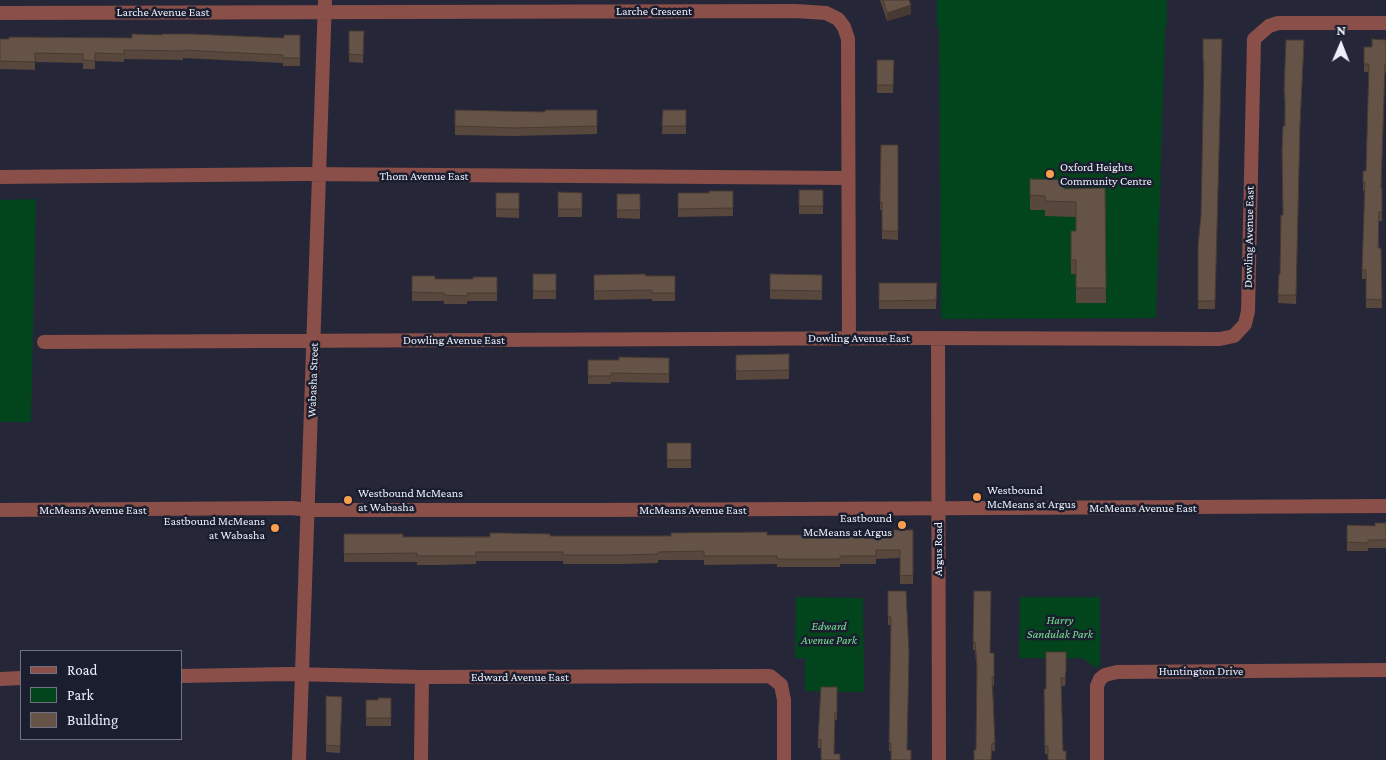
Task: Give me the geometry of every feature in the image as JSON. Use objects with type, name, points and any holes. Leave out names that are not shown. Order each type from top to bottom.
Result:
[{"type":"street","name":"Larche Avenue East","points":[[0,13],[308,12],[325,7]]},
{"type":"street","name":"Wabasha Street","points":[[299,760],[325,7]]},
{"type":"street","name":"Larche Crescent","points":[[325,7],[785,11],[826,13],[838,18],[844,27],[848,39],[849,339]]},
{"type":"street","name":"Dowling Avenue East","points":[[44,342],[938,338],[1220,339],[1234,336],[1245,324],[1248,311],[1254,39],[1269,26],[1278,23],[1386,23]]},
{"type":"street","name":"Thom Avenue East","points":[[0,177],[303,174],[847,178]]},
{"type":"street","name":"Argus Road","points":[[938,338],[939,760]]},
{"type":"street","name":"McMeans Avenue East","points":[[0,510],[282,508],[308,510],[938,509],[1386,506]]},
{"type":"street","name":"Huntington Drive","points":[[1097,760],[1097,686],[1105,674],[1117,672],[1386,670]]},
{"type":"street","name":"Edward Avenue East","points":[[182,676],[302,675],[422,678],[770,676],[781,685],[784,700],[784,760]]},
{"type":"street","points":[[0,679],[20,678]]},
{"type":"street","points":[[421,760],[422,678]]},
{"type":"green space","name":"Oxford Heights Community Centre","points":[[937,0],[1167,0],[1156,318],[941,319],[939,29],[937,25]]},
{"type":"green space","points":[[36,199],[31,422],[0,422],[0,200]]},
{"type":"green space","name":"Edward Avenue Park","points":[[796,597],[863,598],[864,692],[805,691],[805,658],[795,658]]},
{"type":"green space","name":"Harry Sandulak Park","points":[[1020,597],[1100,597],[1100,665],[1097,668],[1082,658],[1019,658]]},
{"type":"building","points":[[883,0],[909,0],[911,5],[887,13]]},
{"type":"building","points":[[349,31],[364,31],[363,55],[349,54]]},
{"type":"building","points":[[132,34],[191,34],[284,38],[284,35],[300,35],[300,58],[283,58],[283,55],[183,50],[124,50],[124,54],[95,53],[95,61],[83,60],[83,54],[35,53],[35,62],[0,61],[0,39],[9,39],[9,37],[132,38]]},
{"type":"building","points":[[1203,39],[1222,39],[1215,301],[1198,301]]},
{"type":"building","points":[[1372,39],[1386,40],[1381,188],[1382,212],[1379,212],[1378,248],[1381,248],[1382,300],[1366,299],[1366,270],[1362,270],[1365,182],[1363,182],[1363,171],[1366,171],[1369,64],[1364,64],[1364,47],[1372,47]]},
{"type":"building","points":[[1286,40],[1304,40],[1296,295],[1278,295],[1281,215],[1283,215],[1282,151],[1283,126],[1285,126]]},
{"type":"building","points":[[877,60],[894,60],[893,85],[877,85]]},
{"type":"building","points":[[455,110],[545,112],[545,110],[597,110],[597,126],[514,128],[455,126]]},
{"type":"building","points":[[663,110],[686,110],[686,126],[662,126]]},
{"type":"building","points":[[881,145],[898,145],[898,231],[882,231],[882,202],[880,202]]},
{"type":"building","points":[[1030,179],[1065,180],[1064,189],[1105,188],[1106,288],[1076,288],[1076,260],[1071,260],[1071,231],[1076,231],[1076,202],[1045,201],[1045,196],[1030,195]]},
{"type":"building","points":[[799,190],[823,190],[823,206],[799,206]]},
{"type":"building","points":[[709,191],[733,191],[733,208],[678,209],[678,193],[709,193]]},
{"type":"building","points":[[558,192],[582,193],[582,209],[558,209]]},
{"type":"building","points":[[496,193],[519,193],[519,209],[496,209]]},
{"type":"building","points":[[617,194],[640,194],[640,210],[617,210]]},
{"type":"building","points":[[533,274],[556,274],[556,291],[533,291]]},
{"type":"building","points":[[645,274],[645,276],[675,276],[675,293],[652,293],[652,290],[594,291],[594,275]]},
{"type":"building","points":[[770,274],[822,275],[822,291],[770,290]]},
{"type":"building","points":[[412,276],[435,276],[435,279],[497,277],[497,293],[467,293],[467,296],[412,292]]},
{"type":"building","points":[[879,283],[937,283],[936,300],[879,301]]},
{"type":"building","points":[[789,354],[789,370],[736,371],[736,355]]},
{"type":"building","points":[[619,357],[669,358],[669,374],[611,373],[611,376],[588,376],[588,360],[619,360]]},
{"type":"building","points":[[667,443],[691,443],[691,460],[667,460]]},
{"type":"building","points":[[1375,523],[1386,523],[1386,540],[1368,540],[1368,543],[1347,542],[1347,525],[1375,526]]},
{"type":"building","points":[[887,530],[913,530],[913,575],[900,576],[900,550],[876,550],[876,556],[840,556],[840,559],[777,559],[777,556],[704,556],[704,551],[623,555],[563,555],[563,552],[476,552],[476,556],[417,556],[417,553],[344,554],[344,534],[403,534],[403,537],[490,537],[490,533],[550,534],[550,536],[671,536],[671,533],[767,532],[767,535],[850,535],[850,532],[887,532]]},
{"type":"building","points":[[888,591],[906,591],[909,653],[907,750],[911,750],[911,760],[891,760],[891,743],[889,743],[891,617],[888,617]]},
{"type":"building","points":[[974,591],[991,591],[990,653],[994,653],[994,677],[992,677],[995,743],[992,743],[991,760],[974,760],[974,750],[976,750],[977,665],[975,642],[973,642]]},
{"type":"building","points":[[1046,652],[1066,652],[1065,678],[1061,678],[1063,751],[1066,751],[1066,760],[1048,760],[1048,746],[1045,746],[1044,689],[1046,689]]},
{"type":"building","points":[[821,687],[837,687],[834,754],[840,754],[840,760],[821,760],[821,740],[818,739]]},
{"type":"building","points":[[326,696],[342,697],[340,746],[326,745]]},
{"type":"building","points":[[378,698],[391,698],[391,718],[366,718],[366,700],[378,700]]},
{"type":"place","name":"Oxford Heights Community Centre","points":[[1050,174]]},
{"type":"place","name":"Westbound McMeans at Argus","points":[[977,497]]},
{"type":"place","name":"Westbound McMeans at Wabasha","points":[[348,500]]},
{"type":"place","name":"Eastbound McMeans at Argus","points":[[902,525]]},
{"type":"place","name":"Eastbound McMeans at Wabasha","points":[[275,528]]}]
